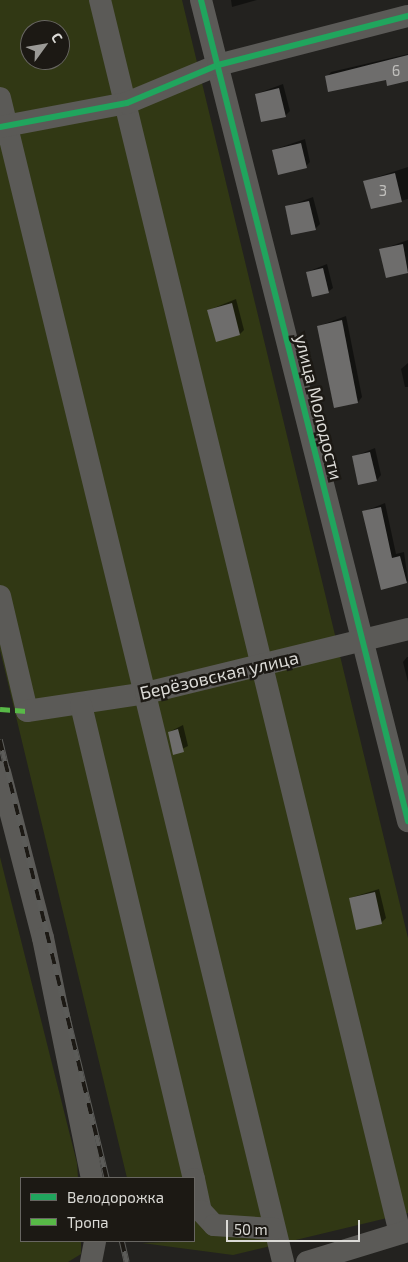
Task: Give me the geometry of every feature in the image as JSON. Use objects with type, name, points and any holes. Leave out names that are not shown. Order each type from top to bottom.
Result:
[{"type":"street","points":[[100,0],[127,102],[262,666],[404,1232],[307,1262]]},
{"type":"street","name":"улица Молодости","points":[[201,0],[408,821]]},
{"type":"street","points":[[3,126],[127,102],[218,65],[408,16]]},
{"type":"street","points":[[0,98],[3,126],[146,693],[283,1262]]},
{"type":"street","name":"Берёзовская улица","points":[[0,596],[28,711],[81,705],[146,693],[408,629]]},
{"type":"street","points":[[81,705],[194,1177]]},
{"type":"street","points":[[0,772],[43,938],[92,1177]]},
{"type":"street","points":[[195,1183],[201,1211],[214,1225],[274,1228]]},
{"type":"street","points":[[90,1262],[95,1242]]},
{"type":"green space","points":[[0,0],[182,0],[408,938],[408,1213],[233,1255],[142,1243],[195,1242],[195,1177],[127,1177],[0,650]]},
{"type":"green space","points":[[0,857],[77,1163],[78,1177],[20,1177],[20,1242],[81,1242],[81,1254],[68,1262],[0,1262]]},
{"type":"building","points":[[408,55],[408,81],[387,86],[386,80],[328,92],[325,76]]},
{"type":"building","points":[[279,88],[286,117],[261,122],[255,94]]},
{"type":"building","points":[[301,143],[307,168],[278,175],[272,150]]},
{"type":"building","points":[[395,173],[402,202],[371,209],[363,181]]},
{"type":"building","points":[[309,201],[316,230],[291,235],[285,206]]},
{"type":"building","points":[[403,244],[408,273],[386,278],[379,249]]},
{"type":"building","points":[[323,268],[329,293],[312,297],[306,272]]},
{"type":"building","points":[[232,303],[240,335],[216,342],[207,310]]},
{"type":"building","points":[[342,320],[358,403],[334,408],[317,326]]},
{"type":"building","points":[[370,452],[377,481],[358,485],[352,456]]},
{"type":"building","points":[[381,507],[392,558],[400,556],[407,583],[381,590],[362,511]]},
{"type":"building","points":[[178,729],[184,752],[173,755],[168,732]]},
{"type":"building","points":[[375,892],[382,924],[356,930],[349,898]]},
{"type":"railway","points":[[0,740],[107,1177]]},
{"type":"railway","points":[[122,1242],[127,1262]]},
{"type":"marked path","points":[[0,709],[27,711]]},
{"type":"cycle path","points":[[201,0],[408,821]]},
{"type":"cycle path","points":[[0,127],[127,103],[218,65],[408,16]]}]
